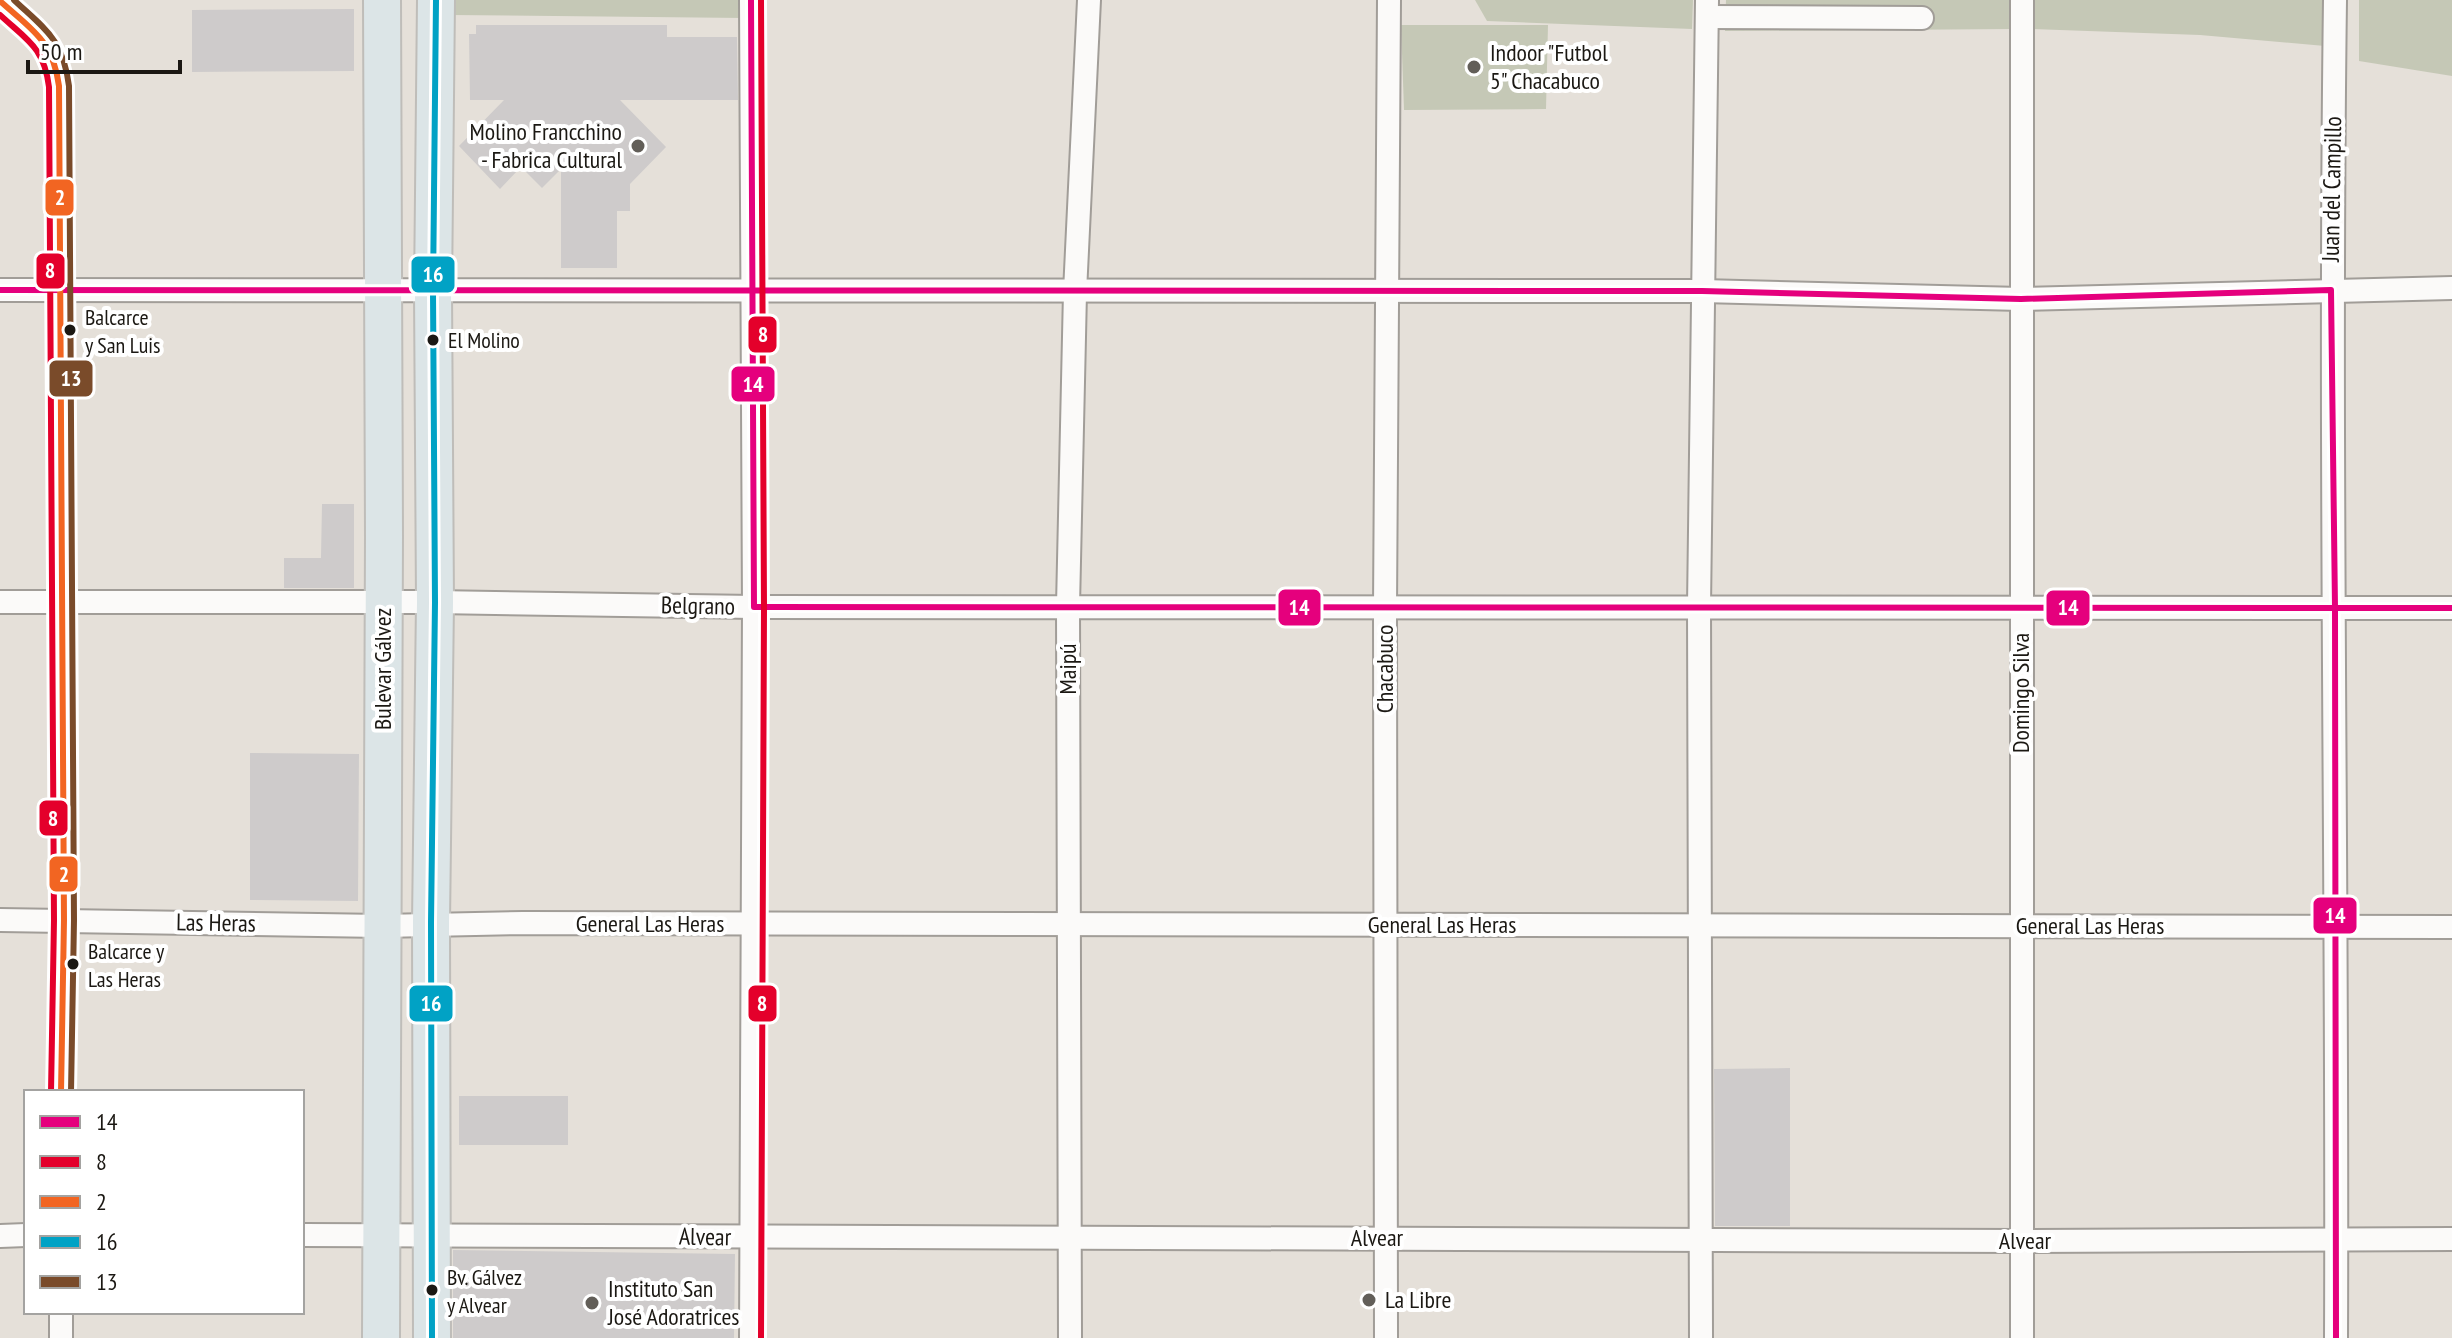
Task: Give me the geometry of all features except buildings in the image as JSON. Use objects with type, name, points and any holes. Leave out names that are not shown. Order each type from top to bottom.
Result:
[{"type":"main road","name":"Bulevar Gálvez","points":[[381,1338],[384,602],[382,0]]},
{"type":"main road","name":"Bulevar Gálvez","points":[[432,1338],[436,0]]},
{"type":"street","points":[[751,0],[754,607],[751,1338]]},
{"type":"street","name":"Maipú","points":[[1070,1338],[1068,606],[1075,292],[1089,0]]},
{"type":"street","name":"Chacabuco","points":[[1386,1338],[1385,609],[1389,0]]},
{"type":"street","name":"Domingo Silva","points":[[2022,0],[2022,1338]]},
{"type":"street","name":"Juan del Campillo","points":[[2335,0],[2331,290],[2335,607],[2336,1338]]},
{"type":"street","points":[[0,1],[44,38],[56,59],[59,86],[64,920],[61,1090]]},
{"type":"street","points":[[1701,1338],[1699,606],[1707,8],[1922,18]]},
{"type":"street","points":[[0,290],[1702,291],[2021,299],[2452,288]]},
{"type":"street","name":"Belgrano","points":[[0,602],[1385,609],[1699,606],[2452,608]]},
{"type":"street","name":"Las Heras","points":[[0,920],[382,926],[431,923]]},
{"type":"street","name":"General Las Heras","points":[[431,923],[2452,927]]},
{"type":"street","points":[[0,1236],[24,1235]]},
{"type":"street","name":"Alvear","points":[[304,1235],[2023,1241],[2452,1239]]},
{"type":"street","points":[[61,1314],[61,1338]]},
{"type":"green space","points":[[450,0],[744,0],[744,18],[450,15]]},
{"type":"green space","points":[[1475,0],[1693,0],[1692,29],[1487,21]]},
{"type":"green space","points":[[1726,0],[2014,0],[2014,29],[1725,31]]},
{"type":"green space","points":[[2029,0],[2325,0],[2325,46],[2200,35],[2029,29]]},
{"type":"green space","points":[[2359,0],[2452,0],[2452,76],[2359,61]]},
{"type":"green space","name":"Indoor \"Futbol 5\" Chacabuco","points":[[1401,25],[1548,25],[1546,109],[1404,110]]},
{"type":"transit line","name":"13","points":[[14,0],[44,28],[57,46],[69,86],[74,920],[71,1090]]},
{"type":"transit line","name":"16","points":[[432,1338],[436,0]]},
{"type":"transit line","name":"14","points":[[751,0],[754,607],[2452,608]]},
{"type":"transit line","name":"8","points":[[761,0],[764,607],[761,1338]]},
{"type":"transit line","name":"2","points":[[0,1],[46,47],[52,57],[59,86],[64,920],[61,1090]]},
{"type":"transit line","name":"8","points":[[0,15],[33,45],[43,62],[49,87],[54,920],[51,1090]]},
{"type":"transit line","name":"14","points":[[0,290],[1702,291],[2021,299],[2331,290],[2335,607],[2336,1338]]},
{"type":"place","name":"Indoor \"Futbol 5\" Chacabuco","points":[[1474,67]]},
{"type":"place","name":"Molino Francchino - Fabrica Cultural","points":[[638,146]]},
{"type":"place","name":"Balcarce y San Luis","points":[[70,330]]},
{"type":"place","name":"El Molino","points":[[433,340]]},
{"type":"place","name":"Balcarce y Las Heras","points":[[73,964]]},
{"type":"place","name":"Bv. Gálvez y Alvear","points":[[432,1290]]},
{"type":"place","name":"La Libre","points":[[1369,1300]]},
{"type":"place","name":"Instituto San José Adoratrices","points":[[592,1303]]}]
